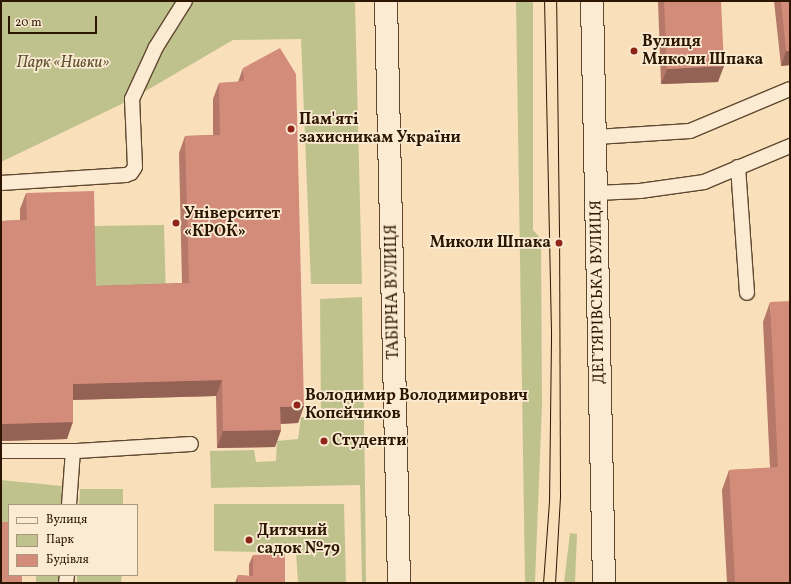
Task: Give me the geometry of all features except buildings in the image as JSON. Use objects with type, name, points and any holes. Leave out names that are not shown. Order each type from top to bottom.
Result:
[{"type":"main road","name":"ТАБІРНА ВУЛИЦЯ","points":[[386,1],[399,583]]},
{"type":"main road","name":"ДЕГТЯРІВСЬКА ВУЛИЦЯ","points":[[592,1],[604,583]]},
{"type":"lane","points":[[1,183],[126,175],[131,173],[135,167],[132,99],[156,47],[185,1]]},
{"type":"lane","points":[[596,137],[690,131],[790,89]]},
{"type":"lane","points":[[596,193],[640,192],[704,182],[790,146]]},
{"type":"lane","points":[[738,167],[747,293]]},
{"type":"lane","points":[[1,451],[73,451],[191,444]]},
{"type":"lane","points":[[69,504],[73,451]]},
{"type":"green space","name":"Парк «Нивки»","points":[[1,1],[355,1],[362,284],[311,284],[301,39],[233,40],[132,99],[1,162]]},
{"type":"green space","points":[[516,1],[533,1],[533,230],[541,239],[542,405],[535,583],[525,583]]},
{"type":"green space","points":[[164,225],[166,299],[93,300],[90,226]]},
{"type":"green space","points":[[362,297],[366,583],[362,583],[360,485],[211,488],[210,451],[254,450],[256,462],[276,461],[277,441],[298,439],[301,417],[321,416],[320,299]]},
{"type":"green space","points":[[1,480],[62,486],[61,504],[8,504],[8,534],[1,534]]},
{"type":"green space","points":[[80,489],[123,489],[123,504],[79,504]]},
{"type":"green space","points":[[214,504],[344,504],[346,583],[298,583],[296,553],[214,551]]},
{"type":"green space","points":[[570,533],[577,534],[575,583],[564,583]]},
{"type":"green space","points":[[36,576],[59,576],[59,583],[36,583]]},
{"type":"green space","points":[[77,576],[122,576],[121,583],[77,583]]},
{"type":"tram line","points":[[543,583],[549,502],[551,332],[544,1]]},
{"type":"tram line","points":[[555,583],[560,497],[556,1]]},
{"type":"place","name":"Вулиця Миколи Шпака","points":[[634,51]]},
{"type":"place","name":"Пам'яті захисникам України","points":[[291,129]]},
{"type":"place","name":"Університет «КРОК»","points":[[176,223]]},
{"type":"place","name":"Миколи Шпака","points":[[559,243]]},
{"type":"place","name":"Володимир Володимирович Копєйчиков","points":[[297,405]]},
{"type":"place","name":"Студенти","points":[[324,441]]},
{"type":"place","name":"Дитячий садок №79","points":[[249,540]]}]
